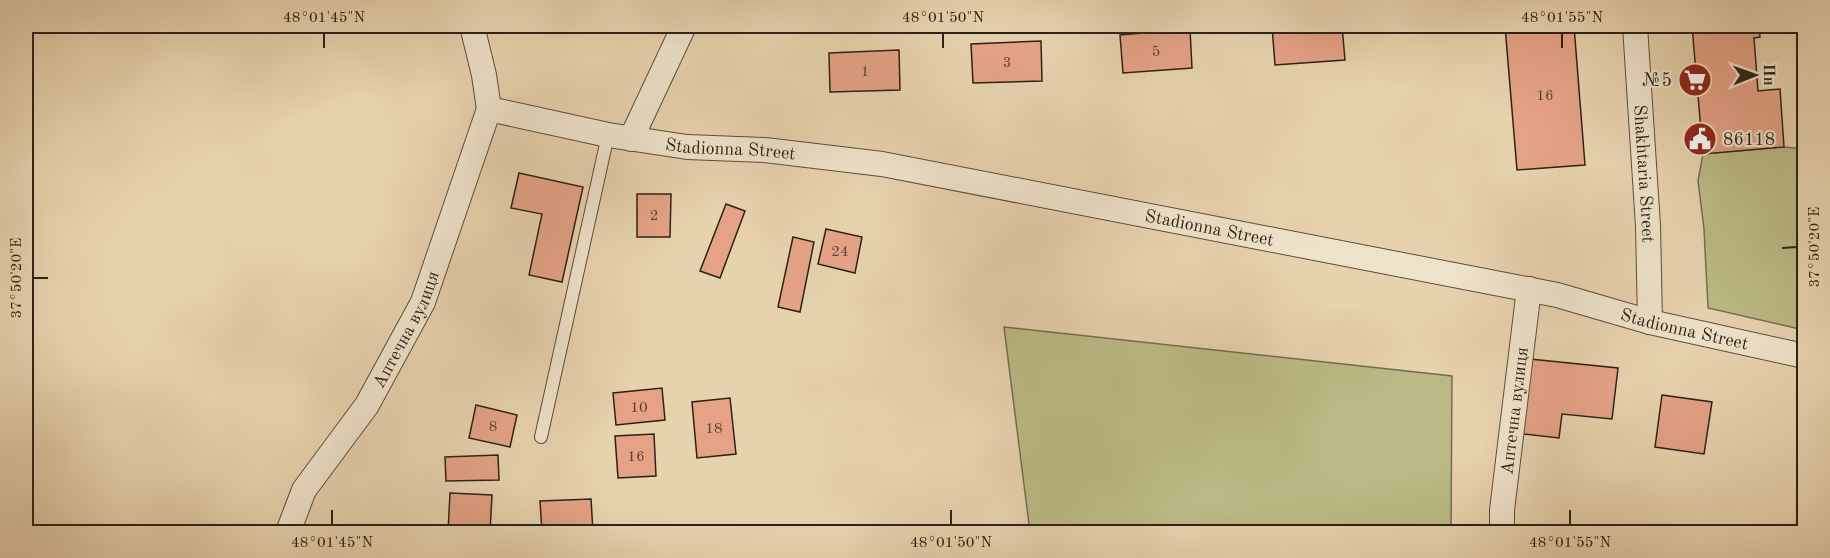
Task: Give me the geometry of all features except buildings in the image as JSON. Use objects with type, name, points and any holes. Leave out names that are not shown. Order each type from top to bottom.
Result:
[{"type":"street","points":[[471,26],[484,75],[489,109]]},
{"type":"street","points":[[619,137],[684,26]]},
{"type":"street","name":"Shakhtaria Street","points":[[1635,26],[1648,226],[1650,322]]},
{"type":"street","name":"Stadionna Street","points":[[489,109],[619,137],[687,147],[765,150],[882,164],[1529,289],[1650,322],[1804,356]]},
{"type":"street","name":"Аптечна вулиця","points":[[288,532],[304,490],[367,405],[423,302],[489,109]]},
{"type":"street","name":"Аптечна вулиця","points":[[1502,532],[1502,510],[1529,289]]},
{"type":"lane","points":[[541,437],[619,137]]},
{"type":"shaded area","points":[[1784,147],[1804,149],[1804,330],[1708,308],[1704,229],[1698,181],[1703,154]]},
{"type":"shaded area","points":[[1004,327],[1452,376],[1451,532],[1030,532]]},
{"type":"place","name":"№5","points":[[1695,80]]},
{"type":"place","name":"86118","points":[[1700,139]]}]
